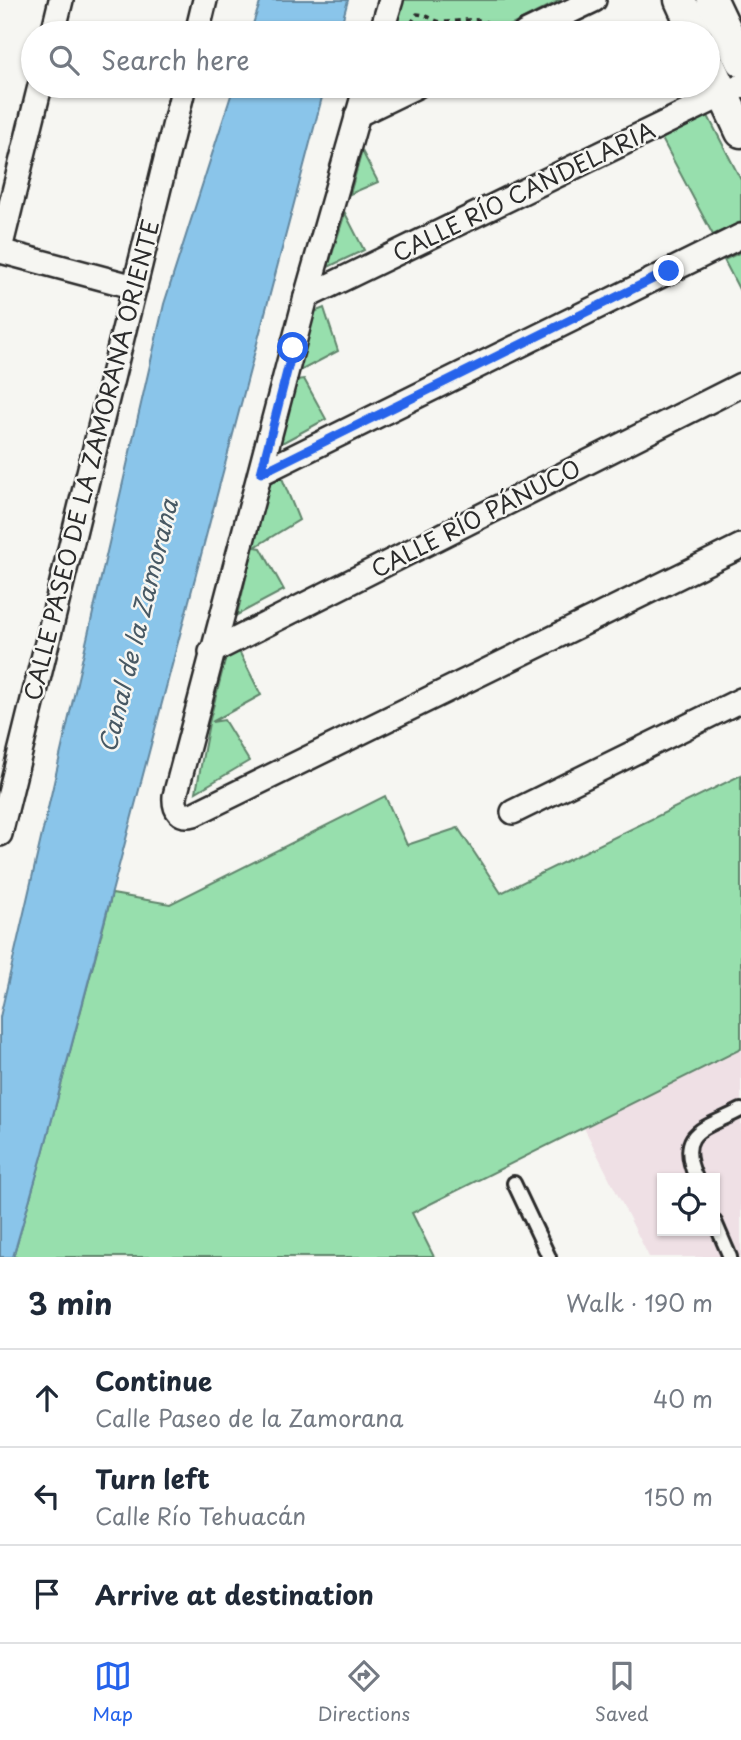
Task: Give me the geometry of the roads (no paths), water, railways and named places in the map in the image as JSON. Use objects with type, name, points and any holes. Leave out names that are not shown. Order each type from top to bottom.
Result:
[{"type":"street","points":[[56,21],[61,0]]},
{"type":"street","points":[[200,21],[205,0]]},
{"type":"street","points":[[385,21],[391,0]]},
{"type":"street","points":[[550,21],[594,0]]},
{"type":"street","points":[[680,0],[690,21]]},
{"type":"street","points":[[712,0],[741,61]]},
{"type":"street","points":[[720,76],[732,91],[741,132]]},
{"type":"street","points":[[37,98],[0,250],[135,287]]},
{"type":"street","name":"CALLE PASEO DE LA ZAMORANA ORIENTE","points":[[0,834],[181,98]]},
{"type":"street","points":[[362,98],[211,652],[175,796],[174,806],[179,813],[186,816],[194,814],[741,546]]},
{"type":"street","points":[[357,115],[392,98]]},
{"type":"street","name":"CALLE RÍO CANDELARIA","points":[[306,298],[718,98]]},
{"type":"street","points":[[261,473],[741,236]]},
{"type":"street","name":"CALLE RÍO PÁNUCO","points":[[211,652],[741,385]]},
{"type":"street","points":[[513,812],[741,700]]},
{"type":"lane","points":[[694,1173],[688,1160],[690,1141],[695,1134],[741,1110]]},
{"type":"lane","points":[[514,1183],[549,1257]]},
{"type":"lane","points":[[720,1234],[730,1257]]},
{"type":"water","points":[[261,0],[348,0],[342,21],[254,21]]},
{"type":"water","name":"Canal de la Zamorana","points":[[230,98],[322,98],[43,1153],[13,1257],[0,1257],[0,1017],[164,304]]}]
